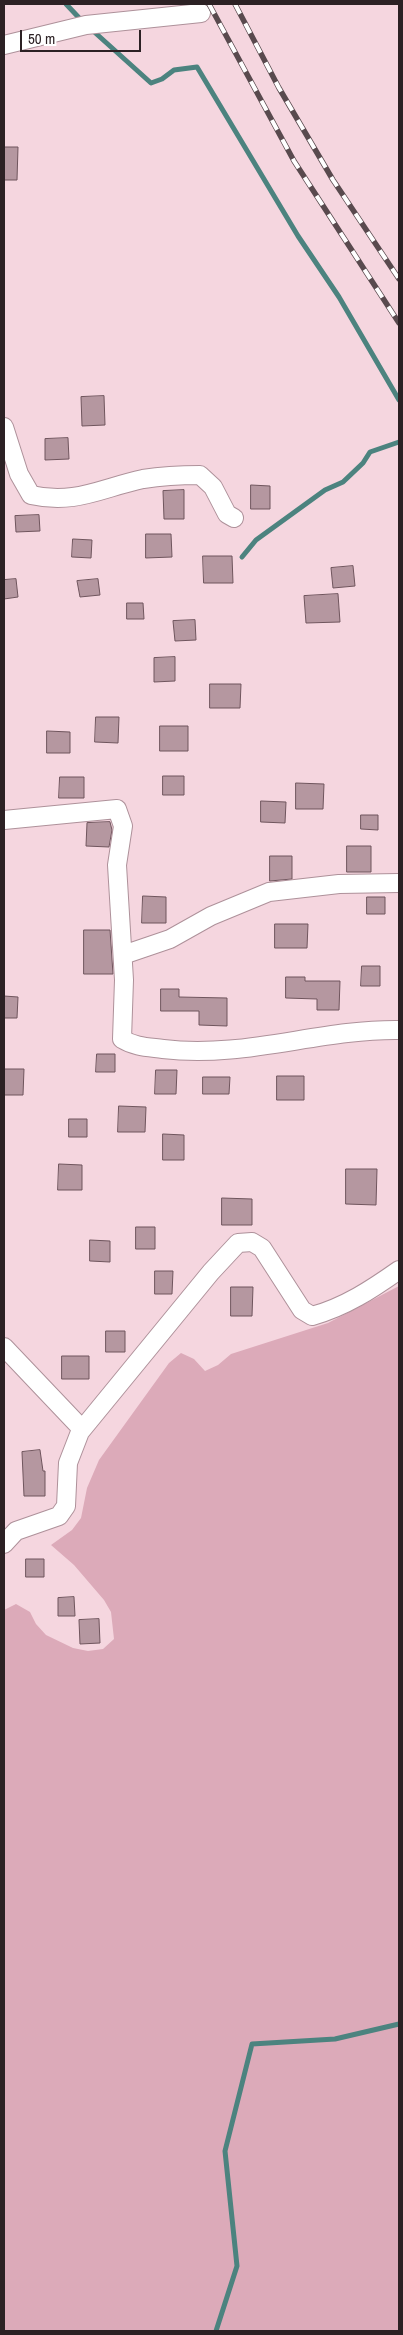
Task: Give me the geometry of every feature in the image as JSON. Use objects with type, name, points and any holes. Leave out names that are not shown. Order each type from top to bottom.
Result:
[{"type":"street","points":[[4,45],[93,25],[201,13]]},
{"type":"street","points":[[4,427],[19,474],[31,494],[51,499],[67,499],[143,479],[200,475],[213,487],[227,514],[234,518]]},
{"type":"street","points":[[4,820],[118,809],[123,826],[117,865],[123,955],[122,1039],[132,1045],[185,1052],[234,1051],[342,1032],[399,1030]]},
{"type":"street","points":[[123,955],[170,939],[211,916],[269,892],[339,884],[399,883]]},
{"type":"street","points":[[4,1544],[16,1531],[59,1516],[66,1506],[68,1463],[82,1429],[211,1272],[238,1243],[252,1242],[262,1248],[302,1310],[312,1316],[330,1311],[362,1295],[399,1270]]},
{"type":"street","points":[[4,1347],[60,1403],[82,1429]]},
{"type":"shaded area","points":[[399,1286],[399,2331],[4,2331],[4,1610],[16,1604],[30,1612],[36,1624],[46,1635],[73,1648],[88,1651],[103,1649],[114,1639],[111,1612],[104,1600],[74,1565],[51,1545],[72,1530],[81,1518],[87,1488],[99,1460],[169,1363],[181,1353],[194,1359],[205,1371],[218,1365],[231,1354],[328,1323]]},
{"type":"building","points":[[4,147],[18,147],[17,180],[4,180]]},
{"type":"building","points":[[104,396],[105,425],[82,426],[81,397]]},
{"type":"building","points":[[68,438],[69,459],[45,460],[45,439]]},
{"type":"building","points":[[251,485],[270,486],[270,509],[251,509]]},
{"type":"building","points":[[184,490],[184,519],[164,519],[163,491]]},
{"type":"building","points":[[39,515],[40,531],[16,532],[15,516]]},
{"type":"building","points":[[146,534],[171,534],[172,557],[146,558]]},
{"type":"building","points":[[73,539],[92,540],[91,558],[72,557]]},
{"type":"building","points":[[203,556],[232,556],[233,583],[204,583]]},
{"type":"building","points":[[353,566],[355,586],[333,588],[331,568]]},
{"type":"building","points":[[16,579],[18,597],[4,599],[4,580]]},
{"type":"building","points":[[98,579],[100,595],[80,597],[77,581]]},
{"type":"building","points":[[338,594],[340,622],[306,623],[304,596]]},
{"type":"building","points":[[127,603],[143,603],[144,619],[127,619]]},
{"type":"building","points":[[195,620],[196,640],[175,641],[173,621]]},
{"type":"building","points":[[175,657],[175,681],[154,682],[154,658]]},
{"type":"building","points":[[210,684],[241,684],[240,708],[210,708]]},
{"type":"building","points":[[96,717],[119,717],[118,743],[95,742]]},
{"type":"building","points":[[160,726],[188,726],[188,751],[160,751]]},
{"type":"building","points":[[47,731],[70,732],[70,753],[47,753]]},
{"type":"building","points":[[163,776],[184,776],[184,795],[163,795]]},
{"type":"building","points":[[60,777],[84,777],[84,798],[59,798]]},
{"type":"building","points":[[296,783],[324,784],[323,809],[296,809]]},
{"type":"building","points":[[261,801],[286,802],[285,823],[261,822]]},
{"type":"building","points":[[361,815],[378,815],[378,830],[361,829]]},
{"type":"building","points":[[110,822],[112,830],[109,847],[86,846],[87,823]]},
{"type":"building","points":[[347,846],[371,846],[371,872],[347,872]]},
{"type":"building","points":[[270,856],[292,856],[292,879],[270,881]]},
{"type":"building","points":[[143,896],[166,897],[166,923],[142,923]]},
{"type":"building","points":[[367,897],[385,897],[385,914],[367,914]]},
{"type":"building","points":[[275,924],[308,924],[307,948],[275,948]]},
{"type":"building","points":[[84,930],[110,930],[113,974],[84,974]]},
{"type":"building","points":[[362,966],[380,966],[380,986],[361,986]]},
{"type":"building","points":[[286,977],[305,977],[305,981],[340,981],[339,1010],[317,1010],[317,999],[286,998]]},
{"type":"building","points":[[161,989],[179,989],[179,997],[227,998],[227,1026],[199,1025],[199,1011],[161,1011]]},
{"type":"building","points":[[4,996],[18,997],[17,1018],[4,1018]]},
{"type":"building","points":[[97,1054],[115,1054],[115,1072],[96,1072]]},
{"type":"building","points":[[4,1069],[24,1069],[23,1095],[4,1095]]},
{"type":"building","points":[[156,1070],[177,1070],[176,1094],[155,1094]]},
{"type":"building","points":[[277,1076],[304,1076],[304,1100],[277,1100]]},
{"type":"building","points":[[203,1077],[230,1077],[229,1094],[203,1094]]},
{"type":"building","points":[[119,1106],[146,1107],[145,1132],[118,1132]]},
{"type":"building","points":[[69,1119],[87,1119],[87,1137],[69,1137]]},
{"type":"building","points":[[163,1134],[184,1135],[184,1160],[163,1160]]},
{"type":"building","points":[[59,1164],[82,1165],[82,1190],[58,1190]]},
{"type":"building","points":[[346,1169],[377,1169],[376,1205],[346,1204]]},
{"type":"building","points":[[222,1198],[252,1199],[252,1225],[222,1225]]},
{"type":"building","points":[[136,1227],[155,1227],[155,1249],[136,1249]]},
{"type":"building","points":[[90,1240],[110,1241],[110,1262],[90,1261]]},
{"type":"building","points":[[155,1271],[173,1271],[172,1294],[155,1294]]},
{"type":"building","points":[[231,1287],[253,1287],[252,1316],[231,1316]]},
{"type":"building","points":[[106,1331],[125,1331],[125,1352],[106,1352]]},
{"type":"building","points":[[62,1356],[89,1356],[89,1379],[62,1379]]},
{"type":"building","points":[[40,1450],[43,1471],[45,1471],[45,1496],[24,1496],[22,1452]]},
{"type":"building","points":[[26,1559],[44,1559],[44,1577],[26,1577]]},
{"type":"building","points":[[74,1597],[75,1616],[58,1616],[58,1598]]},
{"type":"building","points":[[99,1619],[100,1643],[80,1644],[79,1620]]},
{"type":"waterway","points":[[66,4],[83,22]]},
{"type":"waterway","points":[[91,29],[151,83],[162,79],[174,70],[197,67],[298,236],[339,297],[399,400]]},
{"type":"waterway","points":[[242,557],[256,540],[325,490],[343,482],[363,463],[370,452],[399,442]]},
{"type":"waterway","points":[[216,2331],[237,2266],[225,2151],[252,2044],[335,2039],[399,2024]]},
{"type":"railway","points":[[209,4],[294,161],[399,323]]},
{"type":"railway","points":[[235,4],[279,88],[333,180],[399,279]]}]
